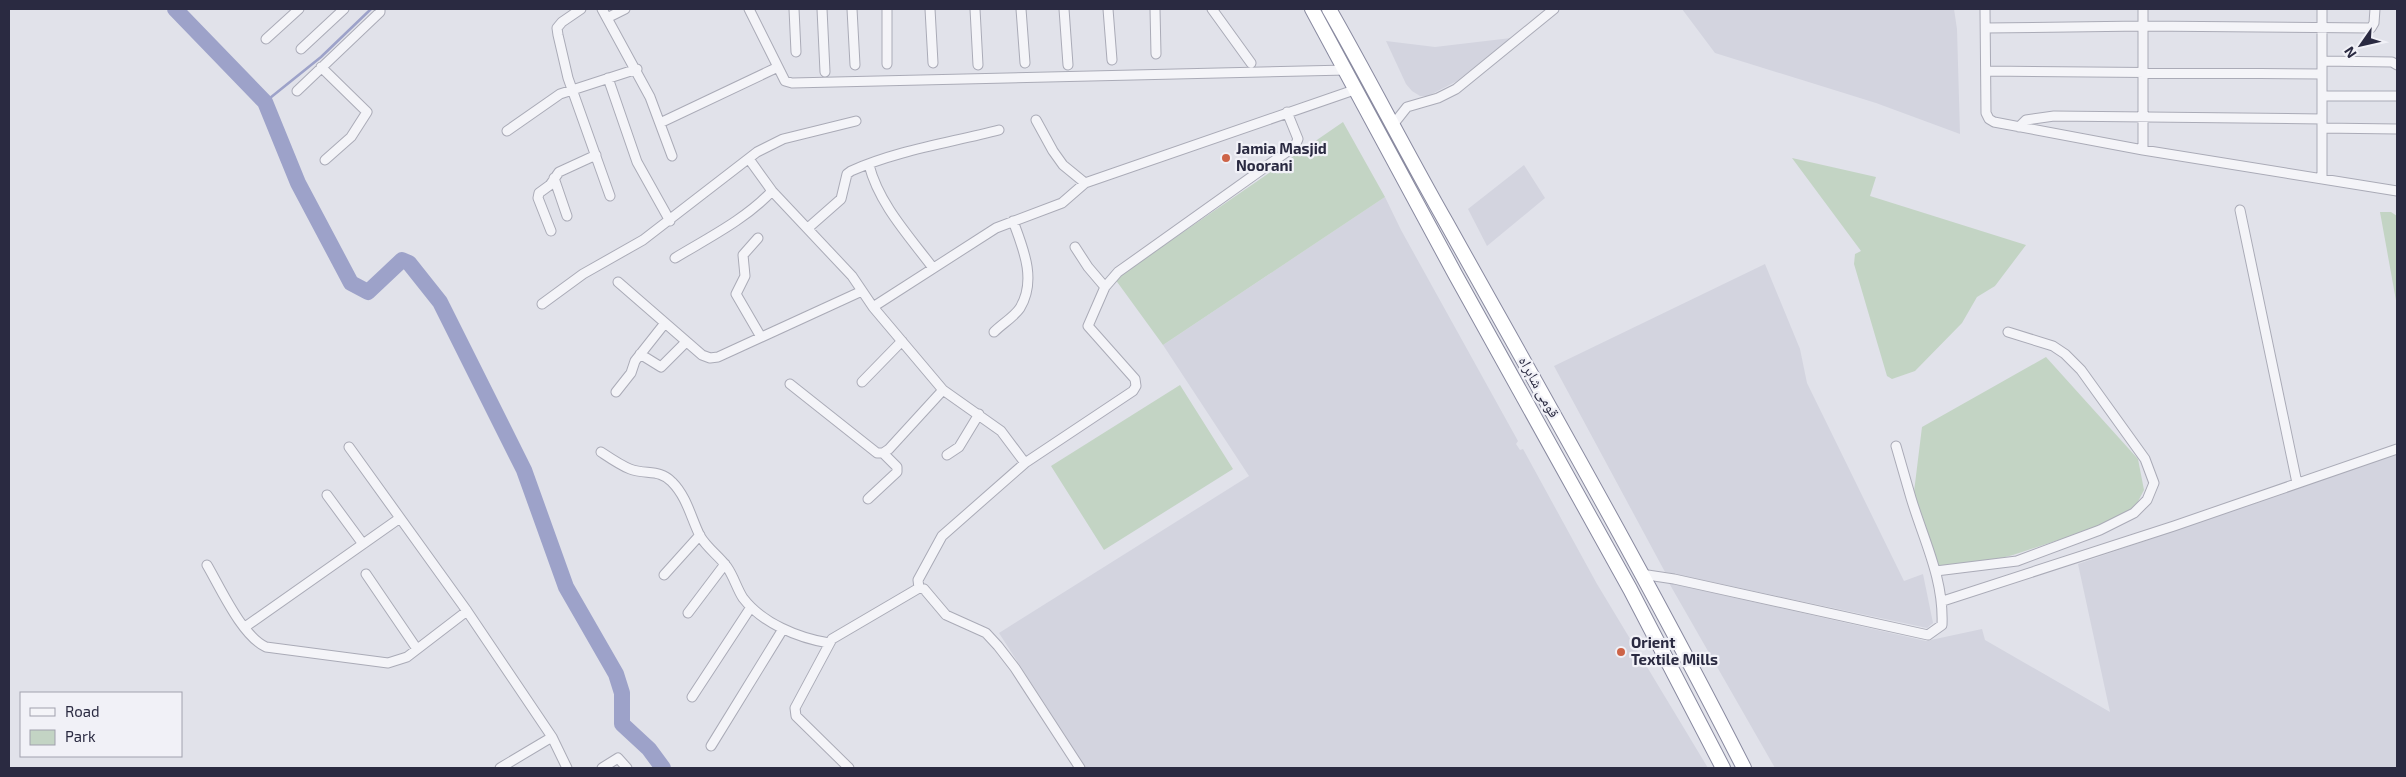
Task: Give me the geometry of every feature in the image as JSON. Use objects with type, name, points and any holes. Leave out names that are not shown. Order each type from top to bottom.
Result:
[{"type":"highway","name":"قومی شاہراہ","points":[[1312,9],[1357,89],[1455,274],[1630,589],[1723,768]]},
{"type":"highway","name":"قومی شاہراہ","points":[[1329,9],[1392,126],[1495,306],[1744,768]]},
{"type":"street","points":[[266,39],[299,9]]},
{"type":"street","points":[[301,49],[344,9]]},
{"type":"street","points":[[297,91],[380,12],[380,9]]},
{"type":"street","points":[[581,9],[562,22],[557,28],[572,90],[610,196]]},
{"type":"street","points":[[602,9],[637,69],[672,156]]},
{"type":"street","points":[[607,18],[625,9]]},
{"type":"street","points":[[749,9],[785,80],[792,84],[1346,70]]},
{"type":"street","points":[[794,9],[796,52]]},
{"type":"street","points":[[822,9],[825,72]]},
{"type":"street","points":[[852,9],[855,66]]},
{"type":"street","points":[[887,9],[887,64]]},
{"type":"street","points":[[930,9],[933,62]]},
{"type":"street","points":[[976,9],[978,65]]},
{"type":"street","points":[[1021,9],[1025,63]]},
{"type":"street","points":[[1064,9],[1068,65]]},
{"type":"street","points":[[1108,9],[1112,60]]},
{"type":"street","points":[[1155,9],[1156,54]]},
{"type":"street","points":[[1212,9],[1251,63]]},
{"type":"street","points":[[1392,126],[1407,107],[1438,98],[1456,89],[1554,9]]},
{"type":"street","points":[[1985,9],[1986,113],[1989,119],[1994,122],[2143,150],[2397,191]]},
{"type":"street","points":[[2143,9],[2143,150]]},
{"type":"street","points":[[2322,9],[2322,179]]},
{"type":"street","points":[[1986,28],[2143,26],[2371,28],[2374,23],[2375,9]]},
{"type":"street","points":[[2322,61],[2392,62],[2397,65]]},
{"type":"street","points":[[322,67],[367,112],[351,137],[326,160]]},
{"type":"street","points":[[660,124],[778,67]]},
{"type":"street","points":[[507,131],[552,98],[637,69]]},
{"type":"street","points":[[1986,71],[2322,74]]},
{"type":"street","points":[[608,78],[637,162],[670,221]]},
{"type":"street","points":[[873,307],[996,228],[1062,203],[1085,182],[1357,89]]},
{"type":"street","points":[[2322,96],[2397,96]]},
{"type":"street","points":[[919,588],[918,580],[942,536],[1025,464],[1133,392],[1136,386],[1135,379],[1088,326],[1104,287],[1118,272],[1295,146],[1298,139],[1287,112]]},
{"type":"street","points":[[2019,127],[2026,120],[2054,116],[2144,116],[2322,123],[2397,130]]},
{"type":"street","points":[[1036,120],[1052,151],[1063,165],[1085,182]]},
{"type":"street","points":[[542,304],[583,274],[643,240],[670,221],[757,152],[783,138],[856,121]]},
{"type":"street","points":[[808,228],[841,199],[847,174],[932,144],[947,144],[999,130]]},
{"type":"street","points":[[551,231],[538,195],[550,185],[559,172],[596,155]]},
{"type":"street","points":[[749,159],[772,190],[852,276],[873,307],[942,390],[1001,431],[1025,464]]},
{"type":"street","points":[[869,165],[873,180],[887,207],[933,268]]},
{"type":"street","points":[[554,178],[567,216]]},
{"type":"street","points":[[675,258],[762,202],[772,190]]},
{"type":"street","points":[[2240,210],[2296,483]]},
{"type":"street","points":[[994,332],[1019,309],[1026,295],[1029,279],[1025,254],[1013,221]]},
{"type":"street","points":[[758,238],[743,255],[745,276],[736,294],[761,337]]},
{"type":"street","points":[[1075,247],[1104,287]]},
{"type":"street","points":[[618,282],[686,342],[702,355],[710,358],[718,357],[862,291]]},
{"type":"street","points":[[616,392],[631,373],[640,354],[665,323]]},
{"type":"street","points":[[1936,571],[2017,561],[2100,530],[2134,513],[2147,500],[2154,483],[2145,459],[2081,370],[2065,354],[2053,346],[2008,332]]},
{"type":"street","points":[[640,354],[660,368],[686,342]]},
{"type":"street","points":[[862,382],[902,342]]},
{"type":"street","points":[[790,384],[877,453],[883,453],[897,467],[897,472],[868,498]]},
{"type":"street","points":[[883,453],[942,390]]},
{"type":"street","points":[[947,455],[952,453],[963,442],[979,414]]},
{"type":"street","points":[[1641,574],[1674,579],[1928,635],[1942,625],[1943,602],[1936,571],[1911,498],[1896,446]]},
{"type":"street","points":[[349,447],[467,611],[552,737],[567,768]]},
{"type":"street","points":[[1943,602],[2397,449]]},
{"type":"street","points":[[601,452],[633,470],[658,472],[664,475],[672,482],[683,498],[700,535],[724,564],[742,596],[751,607],[783,629],[816,641],[828,643]]},
{"type":"street","points":[[327,495],[363,544]]},
{"type":"street","points":[[245,627],[400,518]]},
{"type":"street","points":[[664,575],[700,535]]},
{"type":"street","points":[[688,613],[724,564]]},
{"type":"street","points":[[207,566],[254,640],[266,647],[381,664],[399,661],[467,611]]},
{"type":"street","points":[[366,574],[417,649]]},
{"type":"street","points":[[849,768],[795,713],[796,708],[828,643],[919,588],[924,589],[946,615],[986,633],[998,646],[1015,668],[1080,768]]},
{"type":"street","points":[[692,696],[751,607]]},
{"type":"street","points":[[711,746],[783,629]]},
{"type":"street","points":[[500,768],[552,737]]},
{"type":"street","points":[[602,768],[618,758],[627,768]]},
{"type":"shaded area","points":[[1682,9],[1954,9],[1957,29],[1960,134],[1876,103],[1715,53]]},
{"type":"shaded area","points":[[1511,38],[1457,81],[1428,96],[1420,96],[1406,84],[1386,41],[1435,47]]},
{"type":"shaded area","points":[[1524,165],[1545,198],[1487,246],[1468,209]]},
{"type":"shaded area","points":[[1385,197],[1401,230],[1518,441],[1516,444],[1520,450],[1523,449],[1597,584],[1708,768],[1086,768],[999,633],[1249,476],[1163,345]]},
{"type":"shaded area","points":[[1765,264],[1800,349],[1807,383],[1904,581],[1923,574],[1933,623],[1927,628],[1665,572],[1554,366]]},
{"type":"shaded area","points":[[2397,454],[2397,768],[1775,768],[1669,583],[1926,641],[1982,629],[1985,640],[2110,712],[2078,564]]},
{"type":"green space","points":[[1343,122],[1385,197],[1163,345],[1115,279]]},
{"type":"green space","points":[[1792,158],[1876,177],[1870,196],[2026,245],[1995,286],[1977,297],[1962,323],[1915,371],[1892,379],[1887,376],[1854,264],[1855,254],[1861,251]]},
{"type":"green space","points":[[2380,212],[2391,212],[2397,216],[2397,306]]},
{"type":"green space","points":[[2046,357],[2138,459],[2144,490],[2134,509],[2098,527],[2013,555],[1938,574],[1913,500],[1922,427]]},
{"type":"green space","points":[[1180,385],[1233,469],[1104,550],[1051,466]]},
{"type":"waterway","points":[[175,9],[265,102],[298,183],[351,283],[368,292],[402,260],[409,263],[440,302],[524,470],[566,587],[616,674],[622,693],[622,724],[649,749],[663,768]]},
{"type":"waterway","points":[[265,102],[321,57],[371,9]]},
{"type":"place","name":"Jamia Masjid Noorani","points":[[1226,158]]},
{"type":"place","name":"Orient Textile Mills","points":[[1621,652]]}]
